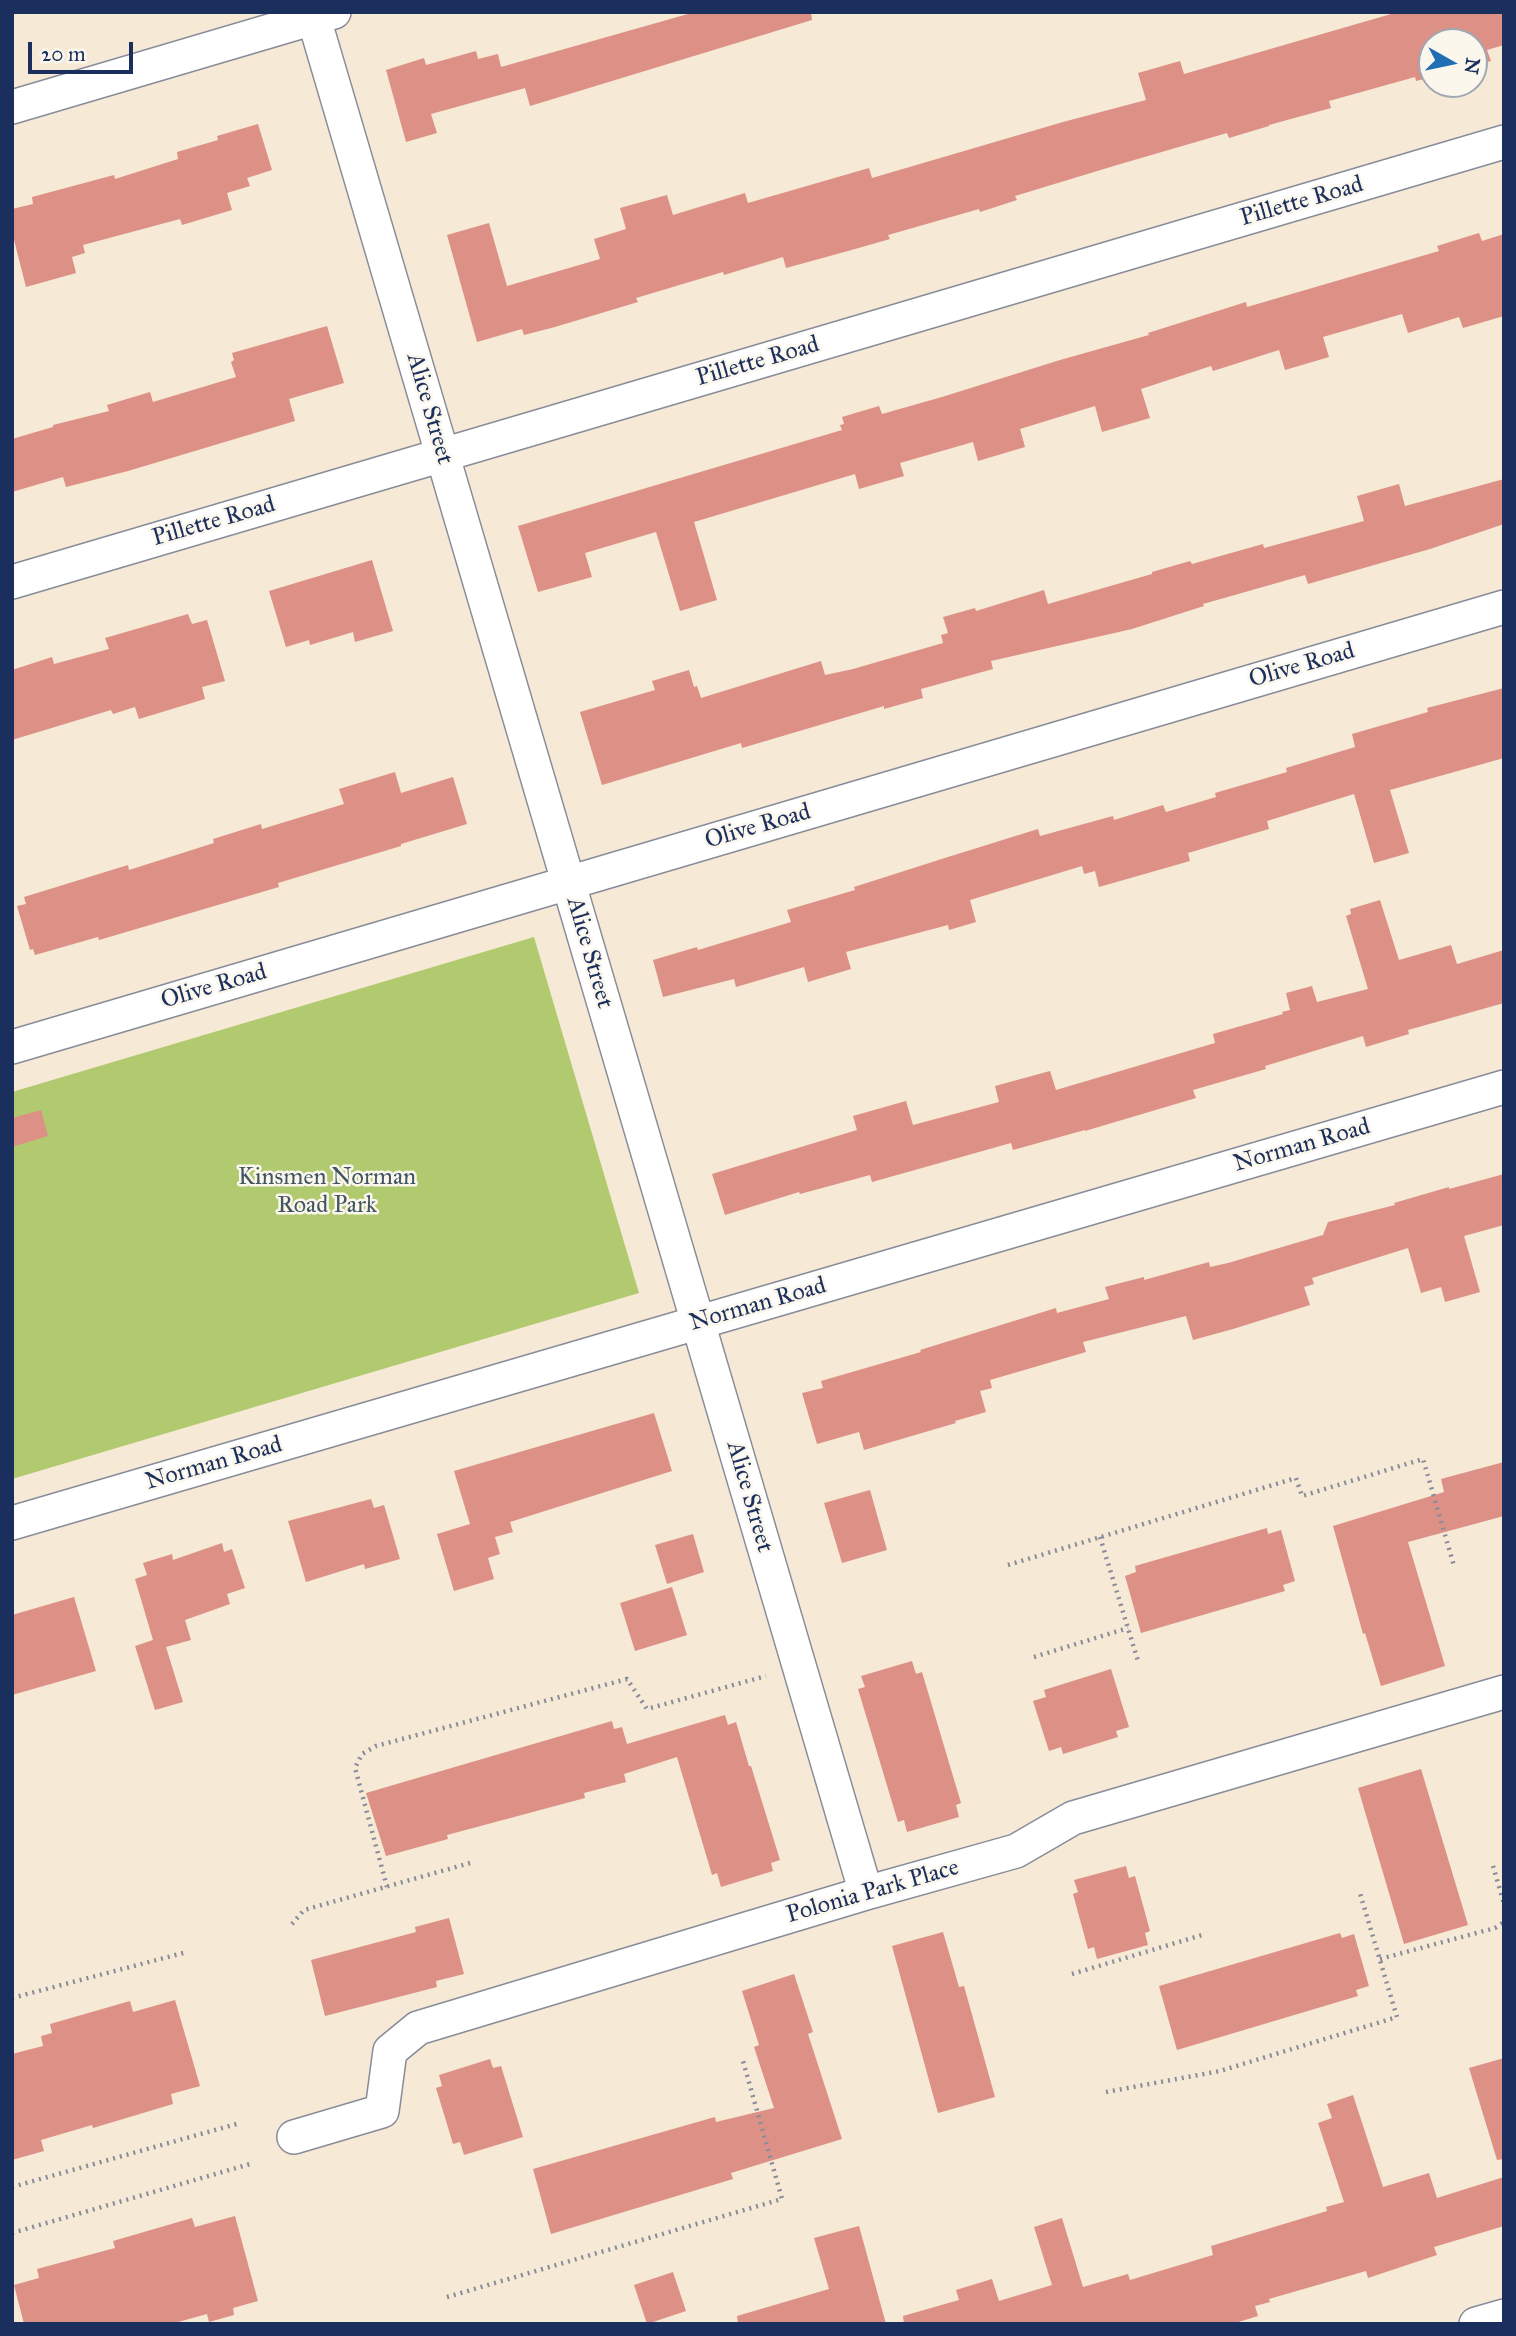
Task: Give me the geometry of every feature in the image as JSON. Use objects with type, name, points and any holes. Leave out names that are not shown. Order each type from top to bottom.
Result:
[{"type":"street","points":[[12,107],[320,14]]},
{"type":"street","name":"Alice Street","points":[[320,14],[442,455],[866,1893]]},
{"type":"street","name":"Pillette Road","points":[[12,582],[1504,142]]},
{"type":"street","name":"Olive Road","points":[[12,1047],[1504,607]]},
{"type":"street","name":"Norman Road","points":[[12,1523],[1504,1087]]},
{"type":"street","name":"Polonia Park Place","points":[[294,2137],[382,2111],[390,2051],[418,2028],[866,1893],[1016,1851],[1073,1818],[1504,1692]]},
{"type":"street","points":[[1476,2324],[1504,2316]]},
{"type":"path","points":[[1008,1565],[1296,1478],[1302,1496],[1423,1460],[1454,1566]]},
{"type":"path","points":[[1100,1537],[1138,1661]]},
{"type":"path","points":[[1034,1657],[1128,1628]]},
{"type":"path","points":[[387,1887],[355,1768],[362,1754],[376,1746],[627,1679],[647,1709],[777,1673]]},
{"type":"path","points":[[292,1924],[304,1910],[470,1863]]},
{"type":"path","points":[[1493,1866],[1504,1904]]},
{"type":"path","points":[[1106,2092],[1220,2071],[1397,2017],[1359,1890]]},
{"type":"path","points":[[1380,1959],[1495,1928],[1504,1922]]},
{"type":"path","points":[[1072,1974],[1202,1935]]},
{"type":"path","points":[[12,1998],[187,1952]]},
{"type":"path","points":[[447,2297],[782,2199],[743,2061]]},
{"type":"path","points":[[12,2187],[240,2123]]},
{"type":"path","points":[[12,2233],[250,2164]]},
{"type":"green space","name":"Kinsmen Norman Road Park","points":[[534,937],[639,1293],[12,1479],[12,1092]]},
{"type":"building","points":[[695,12],[811,12],[812,20],[530,106],[525,88],[431,114],[437,133],[406,142],[386,70],[424,58],[426,65],[476,51],[478,59],[498,54],[501,67]]},
{"type":"building","points":[[1398,12],[1504,12],[1504,45],[1488,50],[1488,28],[1418,28],[1418,80],[1415,77],[1329,101],[1331,108],[1229,138],[1227,133],[1117,165],[1015,196],[1017,200],[980,212],[979,209],[888,235],[890,239],[848,251],[786,268],[783,257],[636,298],[638,302],[555,327],[524,335],[522,329],[477,342],[447,235],[489,223],[507,286],[600,259],[594,239],[626,229],[620,208],[667,195],[673,215],[745,193],[748,203],[869,168],[872,178],[1146,100],[1138,73],[1180,61],[1184,74]]},
{"type":"building","points":[[258,124],[272,170],[247,178],[250,186],[227,193],[232,210],[182,225],[180,219],[83,245],[85,253],[72,257],[76,273],[26,287],[12,232],[12,209],[33,204],[32,197],[114,175],[115,179],[178,159],[177,152]]},
{"type":"building","points":[[1479,233],[1482,241],[1504,234],[1504,316],[1463,328],[1459,317],[1408,333],[1402,314],[1323,337],[1329,357],[1285,370],[1279,350],[1213,371],[1211,366],[1141,389],[1150,418],[1102,432],[1095,406],[1020,429],[1025,447],[978,461],[973,442],[900,463],[904,476],[859,489],[855,474],[694,522],[717,600],[680,611],[656,532],[585,553],[592,577],[538,592],[518,526],[842,430],[842,417],[879,406],[882,414],[942,397],[1149,335],[1148,333],[1246,302],[1247,307],[1439,251],[1437,246]]},
{"type":"building","points":[[327,326],[344,383],[289,399],[295,421],[66,487],[63,477],[12,492],[12,439],[109,411],[107,405],[150,392],[153,402],[236,377],[231,362],[234,360],[232,353]]},
{"type":"building","points":[[1504,479],[1504,524],[1430,549],[1308,584],[1305,575],[1203,604],[1204,606],[1132,629],[991,661],[993,669],[921,689],[923,698],[884,709],[884,706],[742,748],[741,743],[602,785],[580,712],[655,690],[652,681],[689,670],[694,687],[697,686],[701,698],[821,661],[825,675],[853,669],[943,643],[941,635],[948,633],[943,617],[975,608],[976,611],[1044,590],[1048,604],[1190,561],[1192,564],[1263,544],[1264,548],[1364,521],[1357,496],[1399,484],[1405,506]]},
{"type":"building","points":[[372,560],[393,631],[355,642],[353,632],[310,645],[309,640],[286,647],[269,591]]},
{"type":"building","points":[[188,614],[192,624],[207,620],[225,681],[202,687],[205,699],[139,719],[135,707],[113,714],[111,710],[12,740],[12,670],[52,657],[54,664],[109,649],[105,638]]},
{"type":"building","points":[[1504,688],[1504,758],[1390,790],[1409,853],[1374,863],[1354,794],[1267,821],[1269,829],[1188,853],[1190,861],[1099,887],[1095,871],[1084,874],[1082,866],[970,900],[976,922],[949,930],[948,925],[846,952],[851,969],[808,982],[804,967],[736,987],[734,979],[663,997],[653,960],[697,947],[698,950],[791,922],[787,910],[1038,829],[1040,836],[1113,816],[1114,820],[1163,805],[1166,812],[1216,797],[1215,793],[1287,772],[1286,768],[1355,747],[1352,734],[1428,712],[1427,708]]},
{"type":"building","points":[[395,772],[401,793],[453,777],[467,824],[278,883],[279,887],[99,940],[98,937],[35,955],[33,949],[30,950],[17,906],[26,904],[24,897],[128,865],[129,870],[214,843],[213,839],[261,824],[262,829],[344,804],[339,789]]},
{"type":"building","points":[[1380,900],[1399,960],[1451,945],[1457,964],[1504,950],[1504,1003],[1408,1030],[1409,1034],[1366,1047],[1363,1036],[1193,1090],[1196,1098],[1085,1131],[1013,1150],[1011,1143],[872,1182],[870,1175],[800,1194],[799,1192],[725,1215],[712,1174],[857,1130],[853,1116],[906,1101],[913,1125],[999,1102],[995,1086],[1050,1071],[1056,1090],[1215,1043],[1213,1034],[1290,1010],[1286,993],[1312,986],[1317,1002],[1368,989],[1346,916],[1351,914],[1350,909]]},
{"type":"building","points":[[41,1110],[48,1136],[12,1147],[12,1118]]},
{"type":"building","points":[[1504,1174],[1504,1225],[1464,1236],[1480,1292],[1445,1302],[1441,1287],[1421,1293],[1408,1248],[1312,1278],[1314,1284],[1304,1287],[1310,1305],[1233,1329],[1193,1340],[1186,1316],[1083,1342],[1086,1352],[990,1380],[992,1388],[980,1391],[986,1412],[955,1421],[956,1423],[864,1450],[859,1432],[817,1444],[802,1393],[823,1388],[821,1381],[1056,1308],[1057,1313],[1109,1299],[1105,1287],[1144,1277],[1144,1280],[1209,1262],[1210,1267],[1228,1263],[1323,1235],[1328,1222]]},
{"type":"building","points":[[654,1413],[672,1471],[510,1522],[513,1532],[495,1537],[500,1554],[488,1558],[494,1579],[454,1591],[437,1534],[470,1524],[454,1471]]},
{"type":"building","points":[[1504,1462],[1504,1516],[1408,1542],[1445,1666],[1381,1686],[1365,1633],[1363,1634],[1333,1526],[1444,1492],[1441,1479]]},
{"type":"building","points":[[870,1490],[887,1550],[842,1563],[824,1503]]},
{"type":"building","points":[[371,1499],[374,1508],[384,1505],[400,1559],[365,1569],[364,1564],[306,1582],[288,1521]]},
{"type":"building","points":[[1267,1528],[1268,1534],[1281,1530],[1295,1581],[1283,1585],[1285,1591],[1141,1633],[1125,1576],[1136,1572],[1135,1566]]},
{"type":"building","points":[[693,1534],[704,1572],[667,1584],[655,1545]]},
{"type":"building","points":[[222,1543],[224,1552],[232,1549],[245,1588],[227,1594],[230,1604],[185,1620],[191,1640],[166,1647],[183,1702],[155,1710],[135,1646],[153,1640],[135,1579],[147,1575],[143,1563],[172,1554],[173,1560]]},
{"type":"building","points":[[672,1587],[687,1635],[635,1651],[620,1603]]},
{"type":"building","points":[[74,1597],[96,1671],[12,1695],[12,1615]]},
{"type":"building","points":[[912,1661],[916,1674],[922,1672],[961,1803],[956,1805],[959,1817],[907,1832],[904,1820],[898,1822],[858,1689],[865,1687],[861,1676]]},
{"type":"building","points":[[1111,1669],[1129,1727],[1116,1731],[1118,1737],[1063,1754],[1061,1747],[1049,1751],[1033,1701],[1046,1697],[1044,1690]]},
{"type":"building","points":[[725,1715],[728,1725],[736,1722],[780,1860],[771,1863],[773,1871],[721,1887],[717,1873],[712,1875],[677,1757],[624,1774],[626,1782],[584,1793],[585,1798],[447,1835],[448,1839],[386,1856],[366,1793],[612,1721],[614,1729],[622,1727],[627,1744]]},
{"type":"building","points":[[1421,1769],[1468,1925],[1404,1944],[1358,1788]]},
{"type":"building","points":[[1126,1866],[1129,1878],[1135,1876],[1150,1931],[1145,1933],[1148,1945],[1097,1959],[1094,1947],[1088,1949],[1073,1894],[1078,1892],[1074,1880]]},
{"type":"building","points":[[449,1918],[464,1974],[436,1981],[437,1987],[325,2016],[311,1960],[416,1932],[415,1927]]},
{"type":"building","points":[[943,1932],[959,1987],[964,1986],[995,2097],[938,2113],[892,1946]]},
{"type":"building","points":[[1340,1933],[1342,1938],[1354,1934],[1369,1986],[1356,1990],[1358,1996],[1177,2050],[1159,1986]]},
{"type":"building","points":[[794,1974],[813,2032],[808,2034],[842,2139],[731,2173],[733,2179],[551,2234],[533,2169],[715,2117],[716,2122],[774,2108],[754,2047],[759,2045],[742,1991]]},
{"type":"building","points":[[175,2000],[200,2086],[171,2094],[173,2104],[93,2128],[92,2125],[41,2140],[44,2151],[12,2160],[12,2054],[43,2046],[41,2036],[52,2033],[50,2024],[130,2001],[133,2012]]},
{"type":"building","points":[[1504,2058],[1504,2159],[1497,2160],[1469,2068]]},
{"type":"building","points":[[490,2059],[493,2068],[501,2066],[523,2137],[464,2155],[460,2142],[453,2144],[436,2088],[442,2086],[439,2075]]},
{"type":"building","points":[[1353,2095],[1383,2187],[1429,2173],[1437,2198],[1504,2177],[1504,2226],[1434,2247],[1437,2255],[1368,2278],[1366,2271],[1269,2299],[1270,2302],[1255,2306],[1258,2316],[1232,2324],[904,2324],[903,2316],[959,2300],[956,2290],[992,2279],[999,2301],[1052,2285],[1034,2227],[1062,2218],[1083,2287],[1128,2274],[1130,2280],[1213,2255],[1211,2246],[1327,2211],[1326,2207],[1344,2202],[1318,2123],[1332,2118],[1327,2104]]},
{"type":"building","points":[[235,2216],[258,2301],[233,2308],[234,2315],[209,2322],[207,2314],[171,2324],[24,2324],[14,2285],[39,2278],[37,2269],[115,2248],[113,2241],[192,2218],[195,2227]]},
{"type":"building","points":[[859,2226],[886,2324],[738,2324],[737,2316],[829,2289],[814,2238]]},
{"type":"building","points":[[673,2272],[686,2311],[647,2324],[634,2285]]}]
